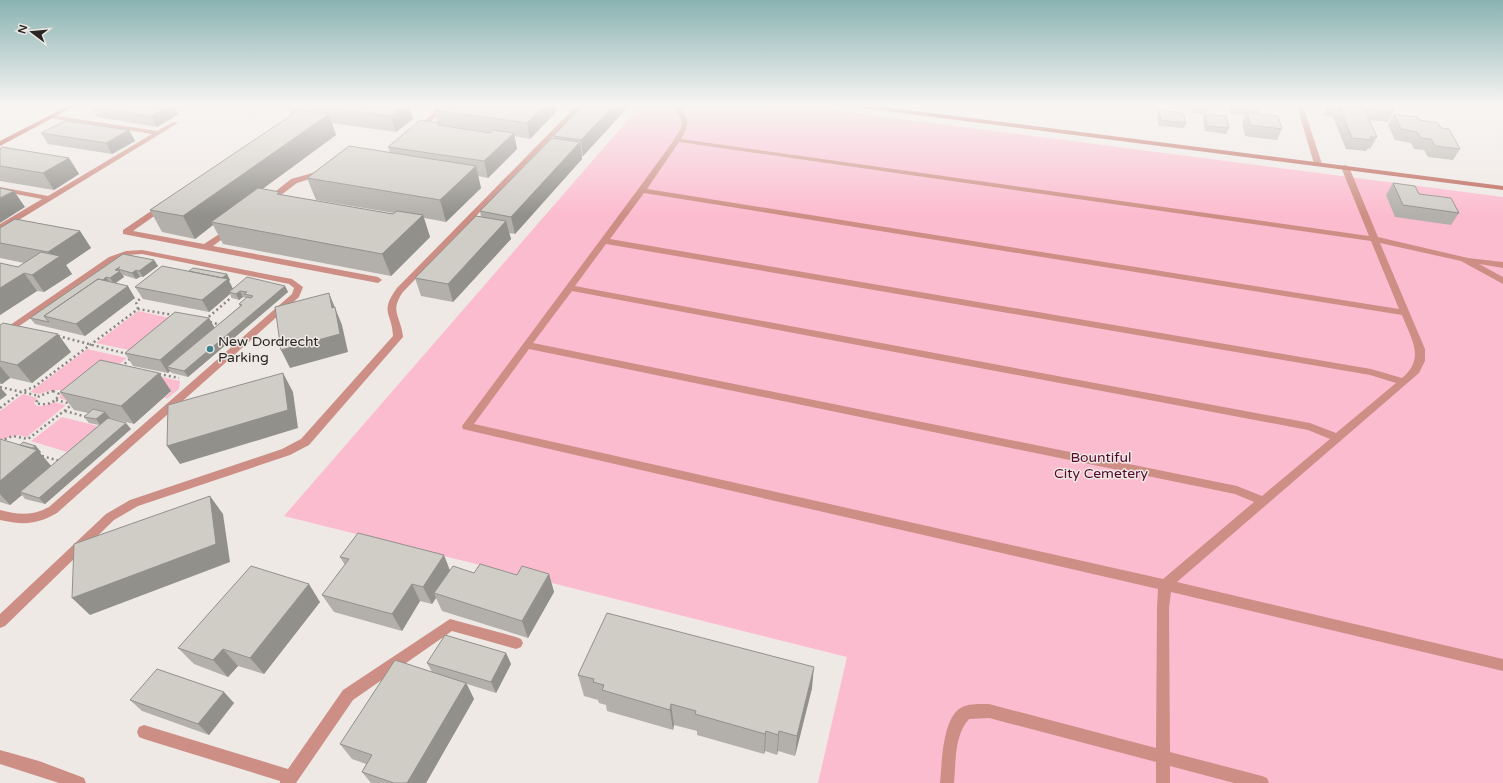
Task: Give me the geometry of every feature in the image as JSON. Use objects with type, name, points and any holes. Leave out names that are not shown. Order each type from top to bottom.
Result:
[{"type":"street","points":[[1,227],[143,143]]},
{"type":"street","points":[[0,622],[110,517],[128,506],[286,452],[305,442],[398,337],[398,328],[390,310],[390,305],[400,290],[543,143]]},
{"type":"street","points":[[675,143],[642,190],[467,426],[1217,596],[1503,665]]},
{"type":"street","points":[[695,143],[1374,239],[1464,260],[1503,265]]},
{"type":"street","points":[[1150,143],[1503,188]]},
{"type":"street","points":[[1311,143],[1318,164]]},
{"type":"street","points":[[1162,783],[1163,608],[1165,585],[1404,382],[1414,373],[1420,361],[1420,349],[1345,167]]},
{"type":"street","points":[[266,202],[294,181],[329,170]]},
{"type":"street","points":[[0,189],[49,198]]},
{"type":"street","points":[[642,190],[1404,313]]},
{"type":"street","points":[[171,201],[126,232],[378,280]]},
{"type":"street","points":[[206,247],[236,225]]},
{"type":"street","points":[[604,241],[1371,372],[1404,382]]},
{"type":"street","points":[[0,336],[112,259],[126,253],[142,252],[170,257],[292,282],[299,287],[296,295],[53,510],[30,520],[20,520],[0,515]]},
{"type":"street","points":[[1464,260],[1503,281]]},
{"type":"street","points":[[569,288],[1310,427],[1338,438]]},
{"type":"street","points":[[527,345],[1237,490],[1263,501]]},
{"type":"street","points":[[144,732],[289,780],[348,695],[450,625],[516,643]]},
{"type":"street","points":[[947,783],[953,733],[957,722],[964,714],[976,711],[989,711],[1262,783]]},
{"type":"street","points":[[1,759],[39,768],[79,783]]},
{"type":"path","points":[[138,309],[136,302],[148,292]]},
{"type":"path","points":[[228,326],[203,321],[238,292]]},
{"type":"path","points":[[0,408],[21,392],[34,387],[138,309],[175,316]]},
{"type":"path","points":[[55,336],[134,356],[115,371]]},
{"type":"path","points":[[121,366],[129,368]]},
{"type":"path","points":[[152,373],[183,379]]},
{"type":"path","points":[[0,387],[39,396],[56,391],[59,396],[56,400],[48,404],[38,404],[36,401],[39,396]]},
{"type":"path","points":[[56,400],[72,404]]},
{"type":"path","points":[[22,444],[79,400]]},
{"type":"path","points":[[64,411],[92,418]]},
{"type":"path","points":[[0,442],[14,436],[28,440]]},
{"type":"path","points":[[37,454],[64,462]]},
{"type":"green space","name":"Bountiful City Cemetery","points":[[608,143],[1083,143],[1503,197],[1503,783],[818,783],[847,657],[284,516]]},
{"type":"green space","points":[[138,311],[175,319],[134,351],[96,343]]},
{"type":"green space","points":[[87,349],[127,358],[71,402],[59,398],[62,393],[60,390],[51,390],[39,394],[30,392]]},
{"type":"green space","points":[[122,368],[180,381],[179,389],[168,398],[164,398],[171,392]]},
{"type":"green space","points":[[23,394],[37,398],[34,403],[37,406],[43,406],[54,402],[66,405],[27,437],[17,435],[0,440],[0,411]]},
{"type":"green space","points":[[62,417],[98,426],[67,452],[31,441]]},
{"type":"building","points":[[251,143],[288,143],[183,216],[150,210]]},
{"type":"building","points":[[393,143],[504,143],[484,161],[388,147]]},
{"type":"building","points":[[548,143],[580,143],[511,217],[480,211]]},
{"type":"building","points":[[1433,143],[1456,143],[1460,149],[1435,146]]},
{"type":"building","points":[[349,146],[476,166],[440,200],[307,178]]},
{"type":"building","points":[[2,147],[69,158],[43,173],[0,166],[0,149]]},
{"type":"building","points":[[1393,183],[1415,186],[1419,194],[1451,198],[1459,213],[1403,205]]},
{"type":"building","points":[[0,188],[14,191],[0,198]]},
{"type":"building","points":[[258,188],[280,192],[277,194],[393,214],[397,211],[423,215],[382,254],[211,222]]},
{"type":"building","points":[[476,216],[506,221],[448,284],[415,278]]},
{"type":"building","points":[[15,219],[80,231],[48,252],[0,243],[0,228]]},
{"type":"building","points":[[41,252],[60,256],[32,275],[24,273],[0,288],[0,263],[18,267]]},
{"type":"building","points":[[123,254],[154,260],[139,271],[136,270],[132,273],[118,269],[120,267],[115,270],[120,271],[110,278],[106,277],[103,280],[98,279],[44,316],[49,322],[30,318]]},
{"type":"building","points":[[162,266],[228,279],[202,300],[135,287]]},
{"type":"building","points":[[193,268],[227,274],[222,278],[189,271]]},
{"type":"building","points":[[247,277],[285,286],[184,371],[167,367],[242,305],[239,304],[247,297],[251,298],[253,296],[244,294],[247,292],[240,291],[236,294],[229,292]]},
{"type":"building","points":[[98,279],[128,286],[76,324],[44,316]]},
{"type":"building","points":[[329,293],[332,308],[335,307],[340,334],[281,350],[275,307]]},
{"type":"building","points":[[175,312],[209,318],[160,360],[125,353]]},
{"type":"building","points":[[3,323],[58,334],[17,365],[0,361],[0,325]]},
{"type":"building","points":[[100,360],[159,373],[121,406],[60,392]]},
{"type":"building","points":[[283,373],[288,410],[167,446],[168,405]]},
{"type":"building","points":[[93,409],[105,412],[96,419],[84,417]]},
{"type":"building","points":[[108,418],[126,423],[39,498],[20,492]]},
{"type":"building","points":[[0,439],[37,450],[0,481]]},
{"type":"building","points":[[23,442],[36,446],[32,448],[20,445]]},
{"type":"building","points":[[210,496],[216,544],[72,598],[74,544]]},
{"type":"building","points":[[358,533],[444,555],[423,587],[412,584],[392,614],[322,595],[349,559],[340,557]]},
{"type":"building","points":[[480,564],[517,575],[522,566],[549,574],[522,621],[434,593],[453,566],[474,573]]},
{"type":"building","points":[[251,566],[309,584],[250,658],[223,649],[213,660],[178,648]]},
{"type":"building","points":[[607,613],[814,667],[797,736],[779,731],[778,735],[766,731],[765,734],[695,714],[696,711],[671,704],[670,710],[602,690],[604,685],[593,682],[594,679],[578,675]]},
{"type":"building","points":[[445,635],[506,653],[491,682],[427,663]]},
{"type":"building","points":[[395,660],[466,683],[407,783],[394,783],[362,772],[372,755],[340,744]]},
{"type":"building","points":[[157,669],[224,692],[198,724],[130,700]]},
{"type":"place","name":"New Dordrecht Parking","points":[[210,349]]}]
